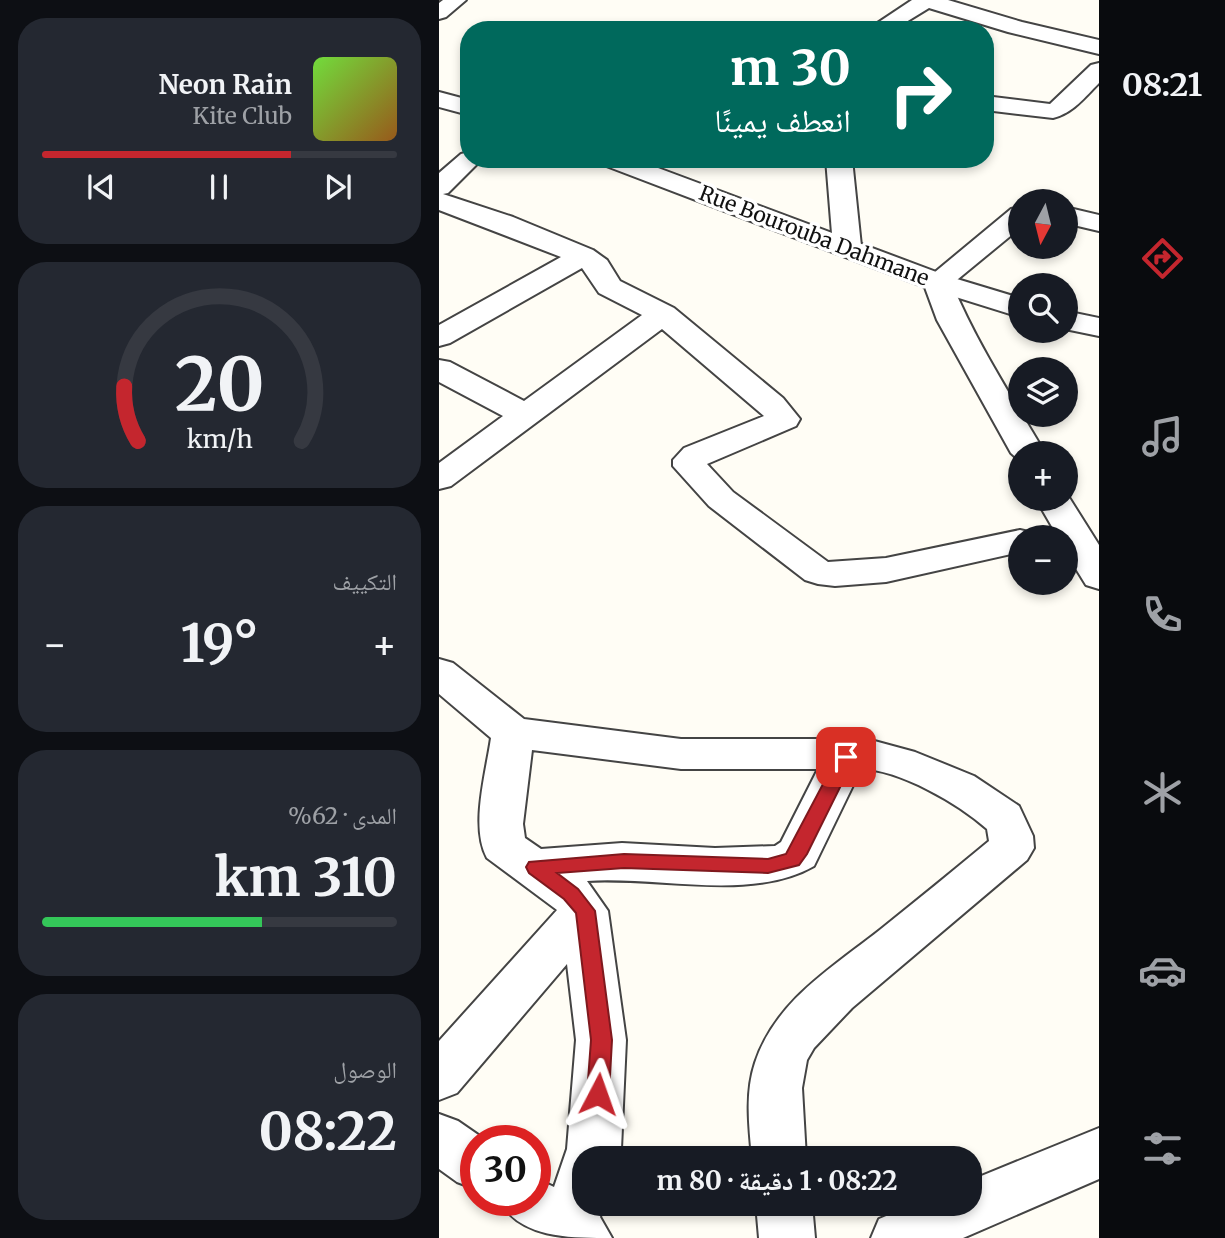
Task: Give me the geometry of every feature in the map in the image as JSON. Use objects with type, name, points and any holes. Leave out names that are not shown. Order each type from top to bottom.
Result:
[{"type":"street","points":[[439,13],[457,0]]},
{"type":"street","points":[[893,21],[927,0],[1016,27],[1099,47]]},
{"type":"street","points":[[994,104],[1053,111],[1060,108],[1099,70]]},
{"type":"street","points":[[439,99],[460,105]]},
{"type":"street","points":[[439,187],[460,168]]},
{"type":"street","name":"Rue Bourouba Dahmane","points":[[635,168],[937,282],[1008,304]]},
{"type":"street","points":[[840,168],[847,246]]},
{"type":"street","points":[[439,201],[503,223],[583,257],[597,266],[609,287],[663,314],[772,405],[784,419],[696,455],[690,460],[690,466],[721,499],[818,572],[831,576],[875,571],[1008,543]]},
{"type":"street","points":[[1078,218],[1099,223]]},
{"type":"street","points":[[1008,225],[937,282],[952,320],[1021,441]]},
{"type":"street","points":[[439,337],[583,257]]},
{"type":"street","points":[[439,479],[663,314]]},
{"type":"street","points":[[1078,323],[1099,327]]},
{"type":"street","points":[[439,369],[526,415]]},
{"type":"street","points":[[1078,557],[1099,577]]},
{"type":"street","points":[[439,673],[513,733],[681,754],[846,757],[867,754],[889,758],[972,796],[1003,818],[1012,835],[1011,848],[846,984],[813,1014],[787,1047],[780,1068],[776,1095],[778,1146]]},
{"type":"street","points":[[513,733],[501,824],[503,846],[507,852],[536,867],[571,894],[585,911],[601,1040],[594,1146]]},
{"type":"street","points":[[536,867],[624,861],[768,866],[792,860],[798,854],[846,757]]},
{"type":"street","points":[[439,1077],[585,911]]},
{"type":"street","points":[[439,1138],[460,1153]]},
{"type":"street","points":[[899,1238],[1099,1153]]},
{"type":"street","points":[[785,1216],[787,1238]]},
{"type":"route","points":[[598,1094],[601,1040],[585,911],[571,894],[536,867],[624,861],[768,866],[792,860],[798,854],[846,757]]}]
